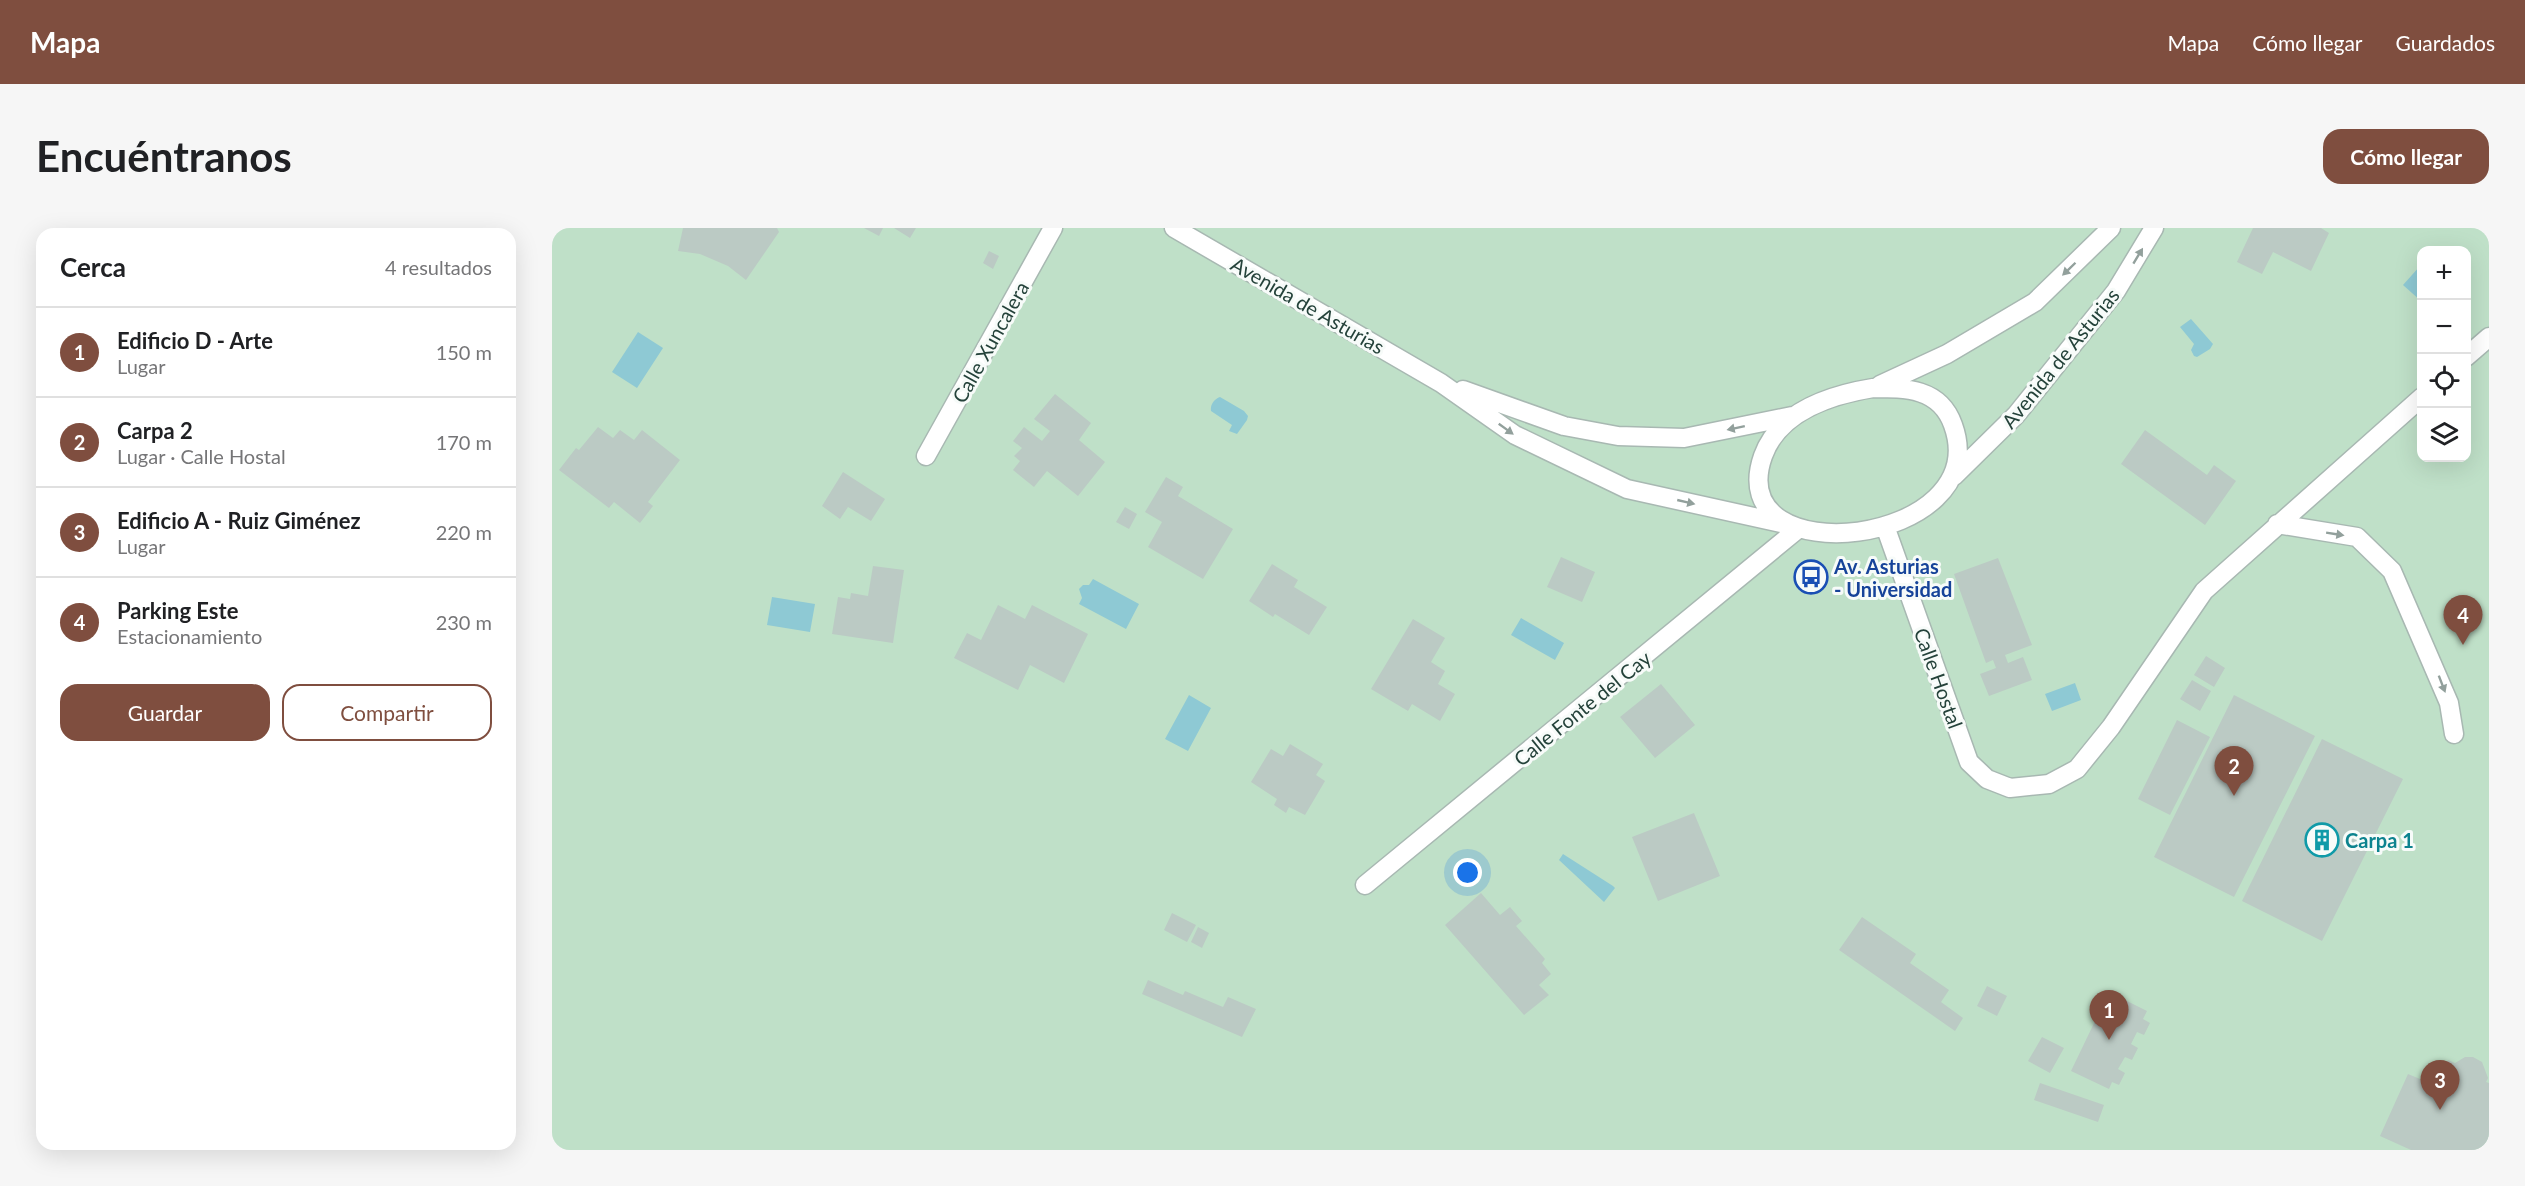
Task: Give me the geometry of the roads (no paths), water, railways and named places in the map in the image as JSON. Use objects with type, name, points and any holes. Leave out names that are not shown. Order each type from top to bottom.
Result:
[{"type":"street","name":"Calle Xuncalera","points":[[926,456],[1053,228]]},
{"type":"street","name":"Avenida de Asturias","points":[[1174,228],[1441,383],[1515,435],[1627,489],[1794,527]]},
{"type":"street","points":[[1873,388],[1947,354],[2035,302],[2111,228]]},
{"type":"street","name":"Avenida de Asturias","points":[[1953,477],[2016,415],[2116,291],[2154,228]]},
{"type":"street","points":[[2469,354],[2489,337]]},
{"type":"street","name":"Avenida de Asturias","points":[[1441,383],[1564,426],[1618,436],[1684,438],[1793,416]]},
{"type":"street","points":[[1873,388],[1907,388],[1933,398],[1950,416],[1959,440],[1959,457],[1953,477],[1942,492],[1910,517],[1885,526],[1839,534],[1817,534],[1794,527],[1774,515],[1763,499],[1758,479],[1760,463],[1775,432],[1793,416],[1817,403],[1851,391],[1873,388]]},
{"type":"street","points":[[2277,524],[2417,401]]},
{"type":"street","points":[[2277,524],[2357,537],[2392,571],[2449,703],[2454,734]]},
{"type":"street","name":"Calle Hostal","points":[[1885,526],[1969,762],[1987,779],[2010,788],[2049,784],[2077,769],[2111,727],[2204,591],[2277,524]]},
{"type":"street","name":"Calle Fonte del Cay","points":[[1365,885],[1794,527]]},
{"type":"water","points":[[2417,269],[2417,297],[2403,285]]},
{"type":"water","points":[[2191,319],[2213,344],[2210,349],[2197,357],[2191,350],[2194,344],[2180,327]]},
{"type":"water","points":[[638,332],[663,348],[637,388],[612,372]]},
{"type":"water","points":[[1220,397],[1244,411],[1248,416],[1237,434],[1229,431],[1232,425],[1211,411],[1213,402]]},
{"type":"water","points":[[1093,579],[1139,604],[1126,629],[1079,604],[1082,598],[1079,589],[1083,585],[1089,585]]},
{"type":"water","points":[[772,597],[815,604],[810,632],[767,625]]},
{"type":"water","points":[[1521,618],[1564,643],[1555,660],[1511,635]]},
{"type":"water","points":[[2075,683],[2081,700],[2052,711],[2045,694]]},
{"type":"water","points":[[1189,695],[1211,708],[1188,751],[1165,739]]},
{"type":"water","points":[[1563,854],[1615,888],[1604,902],[1559,860]]},
{"type":"place","name":"Av. Asturias - Universidad","points":[[1811,577]]},
{"type":"place","name":"Parking Este","points":[[2463,645]]},
{"type":"place","name":"Carpa 2","points":[[2234,796]]},
{"type":"place","name":"Carpa 1","points":[[2322,840]]},
{"type":"place","name":"Edificio D - Arte","points":[[2109,1040]]},
{"type":"place","name":"Edificio A - Ruiz Giménez","points":[[2440,1110]]}]
